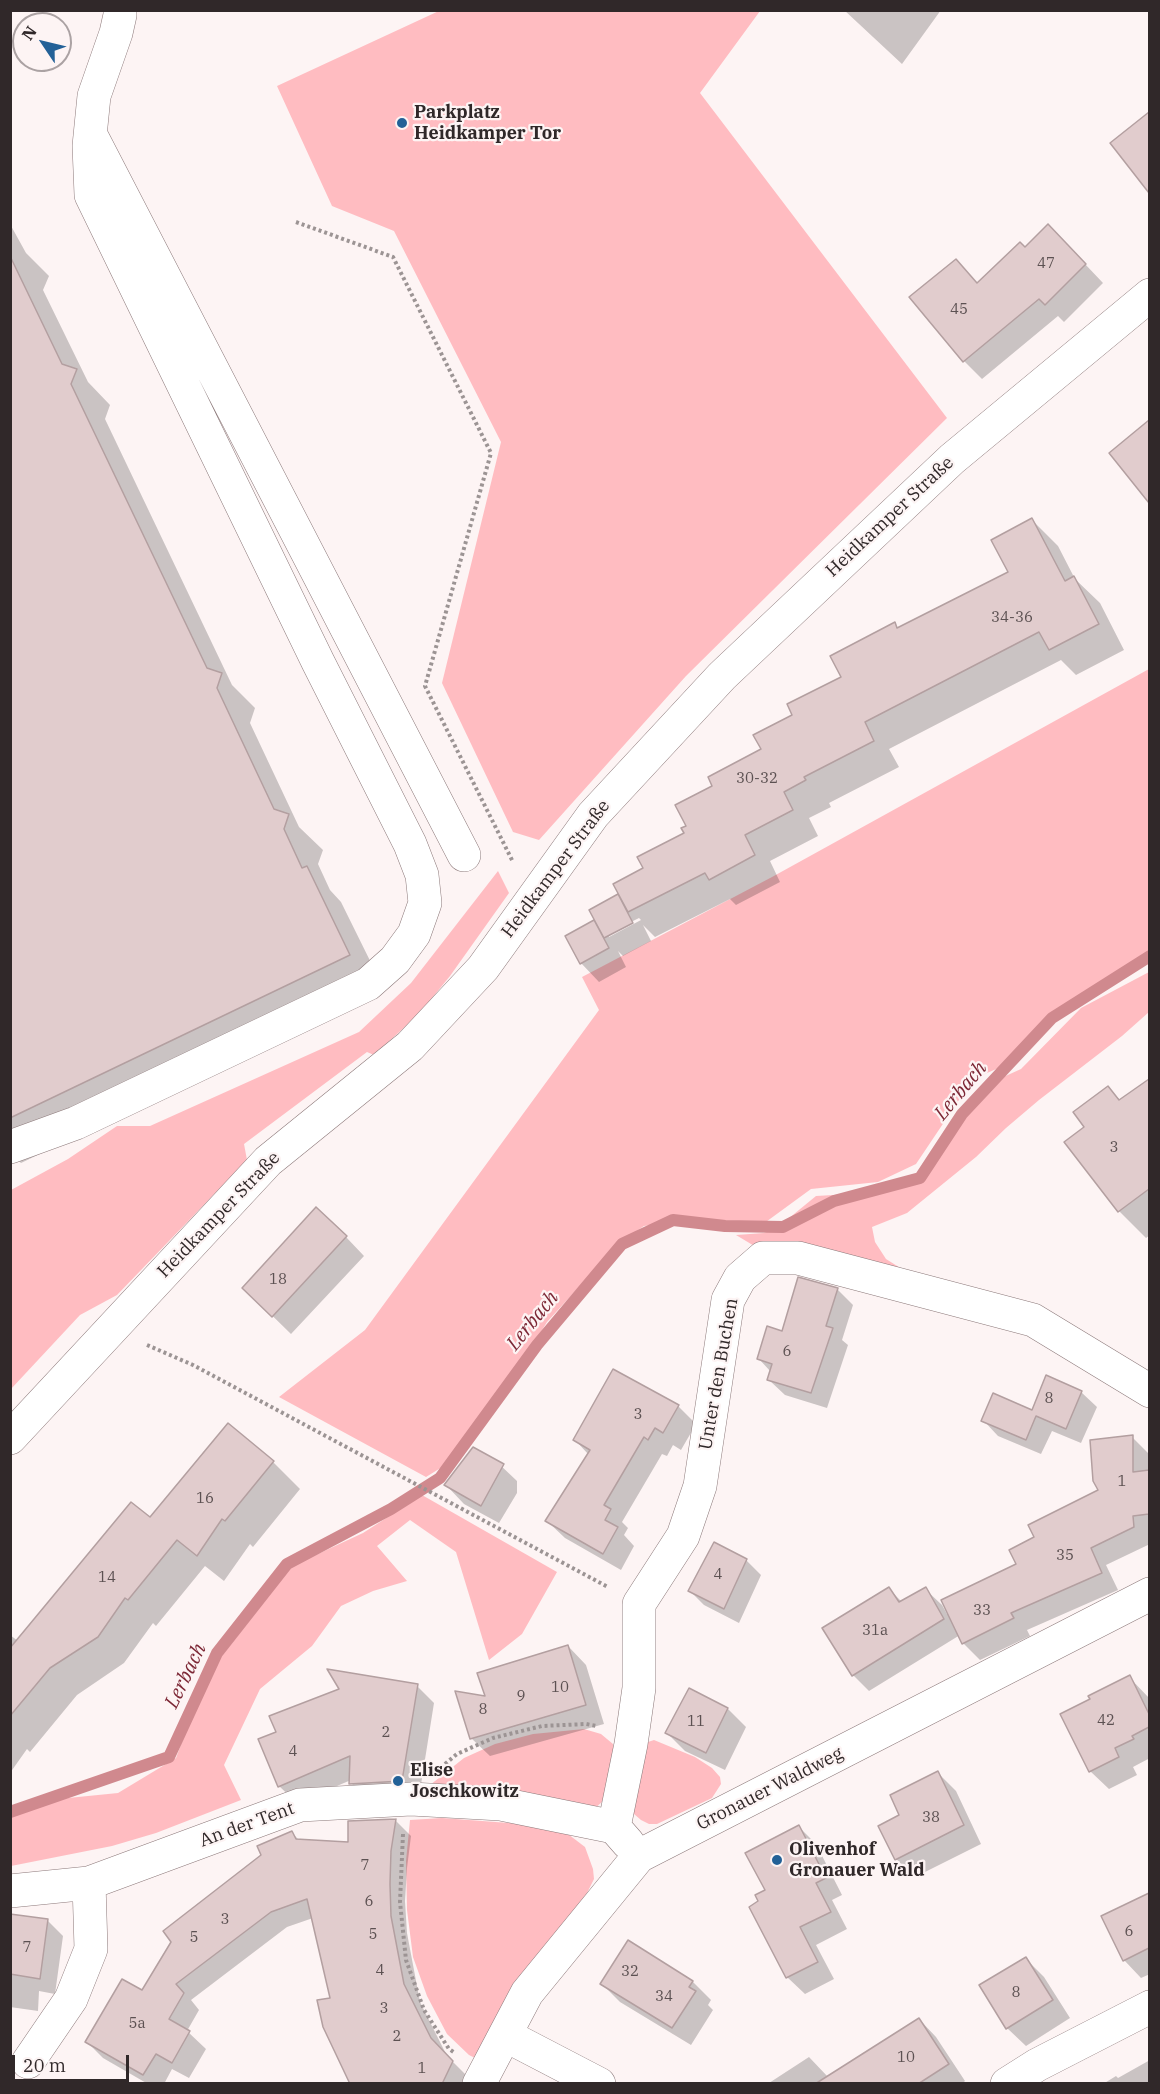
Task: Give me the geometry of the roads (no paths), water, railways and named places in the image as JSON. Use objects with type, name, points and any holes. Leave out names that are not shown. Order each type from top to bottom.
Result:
[{"type":"street","points":[[10,1148],[76,1123],[368,984],[395,960],[414,934],[424,903],[422,875],[410,844],[312,651],[91,195],[89,146],[94,96],[116,33],[120,10]]},
{"type":"street","points":[[91,135],[464,855]]},
{"type":"street","name":"Heidkamper Straße","points":[[10,1438],[268,1161],[410,1046],[483,968],[593,815],[722,676],[952,459],[1149,295]]},
{"type":"street","name":"Unter den Buchen","points":[[614,1827],[631,1744],[639,1688],[639,1604],[683,1536],[700,1486],[728,1300],[740,1278],[763,1258],[798,1258],[1033,1320],[1149,1391]]},
{"type":"street","name":"Gronauer Waldweg","points":[[482,2078],[527,1993],[639,1856],[1149,1594]]},
{"type":"street","name":"An der Tent","points":[[10,1891],[89,1883],[300,1805],[411,1799],[501,1804],[614,1827]]},
{"type":"street","points":[[614,1827],[639,1856]]},
{"type":"street","points":[[28,2062],[71,1999],[91,1950],[89,1883]]},
{"type":"street","points":[[1007,2084],[1037,2065],[1149,2007]]},
{"type":"street","points":[[505,2035],[599,2084]]},
{"type":"waterway","name":"Lerbach","points":[[10,1812],[169,1757],[217,1653],[287,1564],[391,1509],[440,1478],[537,1345],[622,1244],[673,1220],[725,1226],[783,1227],[834,1201],[920,1178],[962,1114],[1052,1018],[1150,956]]},
{"type":"place","name":"Parkplatz Heidkamper Tor","points":[[402,123]]},
{"type":"place","name":"Elise Joschkowitz","points":[[398,1781]]},
{"type":"place","name":"Olivenhof Gronauer Wald","points":[[777,1860]]}]
